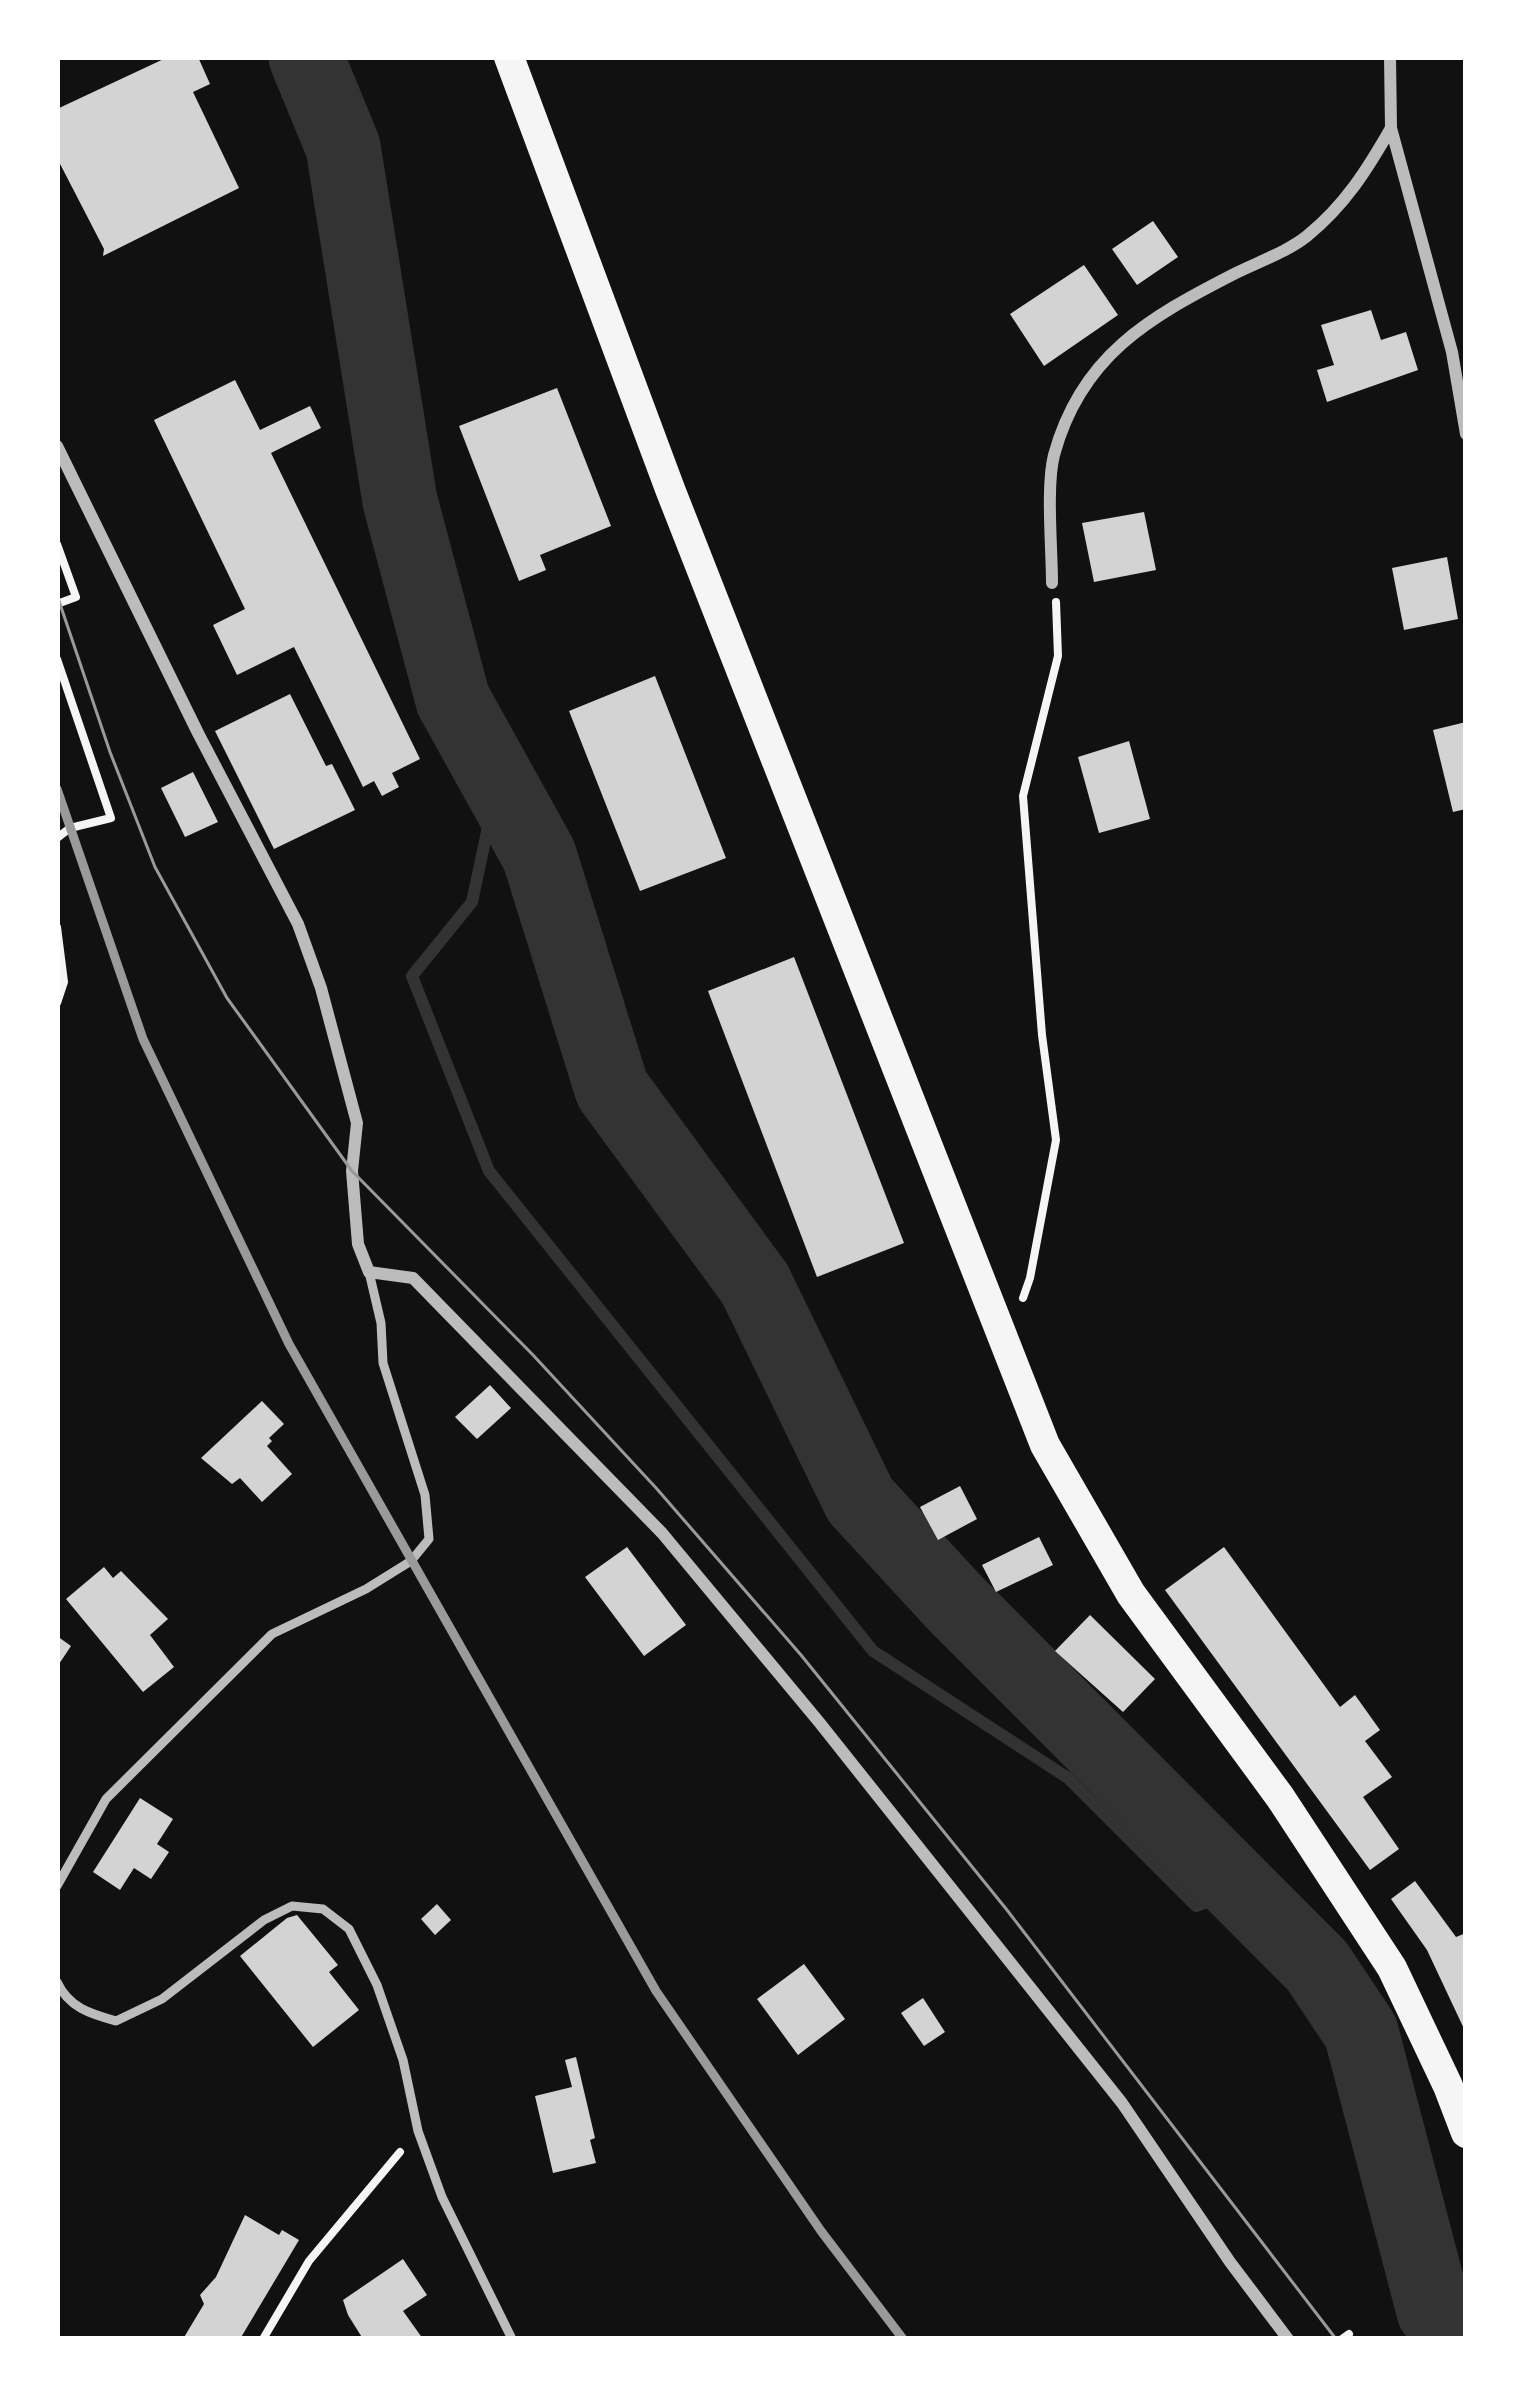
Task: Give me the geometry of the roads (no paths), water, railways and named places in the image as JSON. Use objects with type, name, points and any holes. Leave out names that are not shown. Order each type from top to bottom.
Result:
[{"type":"main road","points":[[509,57],[670,489],[1045,1445],[1131,1594],[1280,1797],[1392,1968],[1466,2133]]},
{"type":"street","points":[[1390,57],[1390,128],[1452,352],[1466,434]]},
{"type":"street","points":[[1052,583],[1052,459],[1073,404],[1095,367],[1136,332],[1199,292],[1303,239],[1343,204],[1390,128]]},
{"type":"street","points":[[57,446],[197,733],[298,924],[321,988],[357,1123],[352,1172],[358,1244],[369,1273],[412,1278],[662,1533],[819,1721],[1122,2103],[1288,2339]]},
{"type":"lane","points":[[57,1886],[106,1799],[272,1634],[366,1589],[411,1561],[429,1539],[424,1496],[383,1363],[381,1323],[369,1273]]},
{"type":"lane","points":[[57,1982],[63,1995],[86,2013],[116,2021],[162,1999],[264,1921],[292,1906],[323,1910],[350,1929],[377,1985],[403,2060],[418,2131],[442,2198],[512,2339]]},
{"type":"waterway","points":[[306,57],[343,147],[400,501],[453,700],[539,855],[612,1089],[755,1284],[860,1500],[955,1603],[1317,1966],[1361,2032],[1434,2311],[1457,2339]]},
{"type":"waterway","points":[[497,785],[472,902],[412,976],[489,1171],[873,1651],[1068,1778],[1196,1906],[1243,1889]]},
{"type":"tram line","points":[[57,595],[155,867],[227,998],[352,1171],[533,1355],[801,1655],[1007,1910],[1336,2339]]},
{"type":"railway","points":[[57,789],[143,1039],[289,1344],[656,1991],[821,2231],[903,2339]]}]
